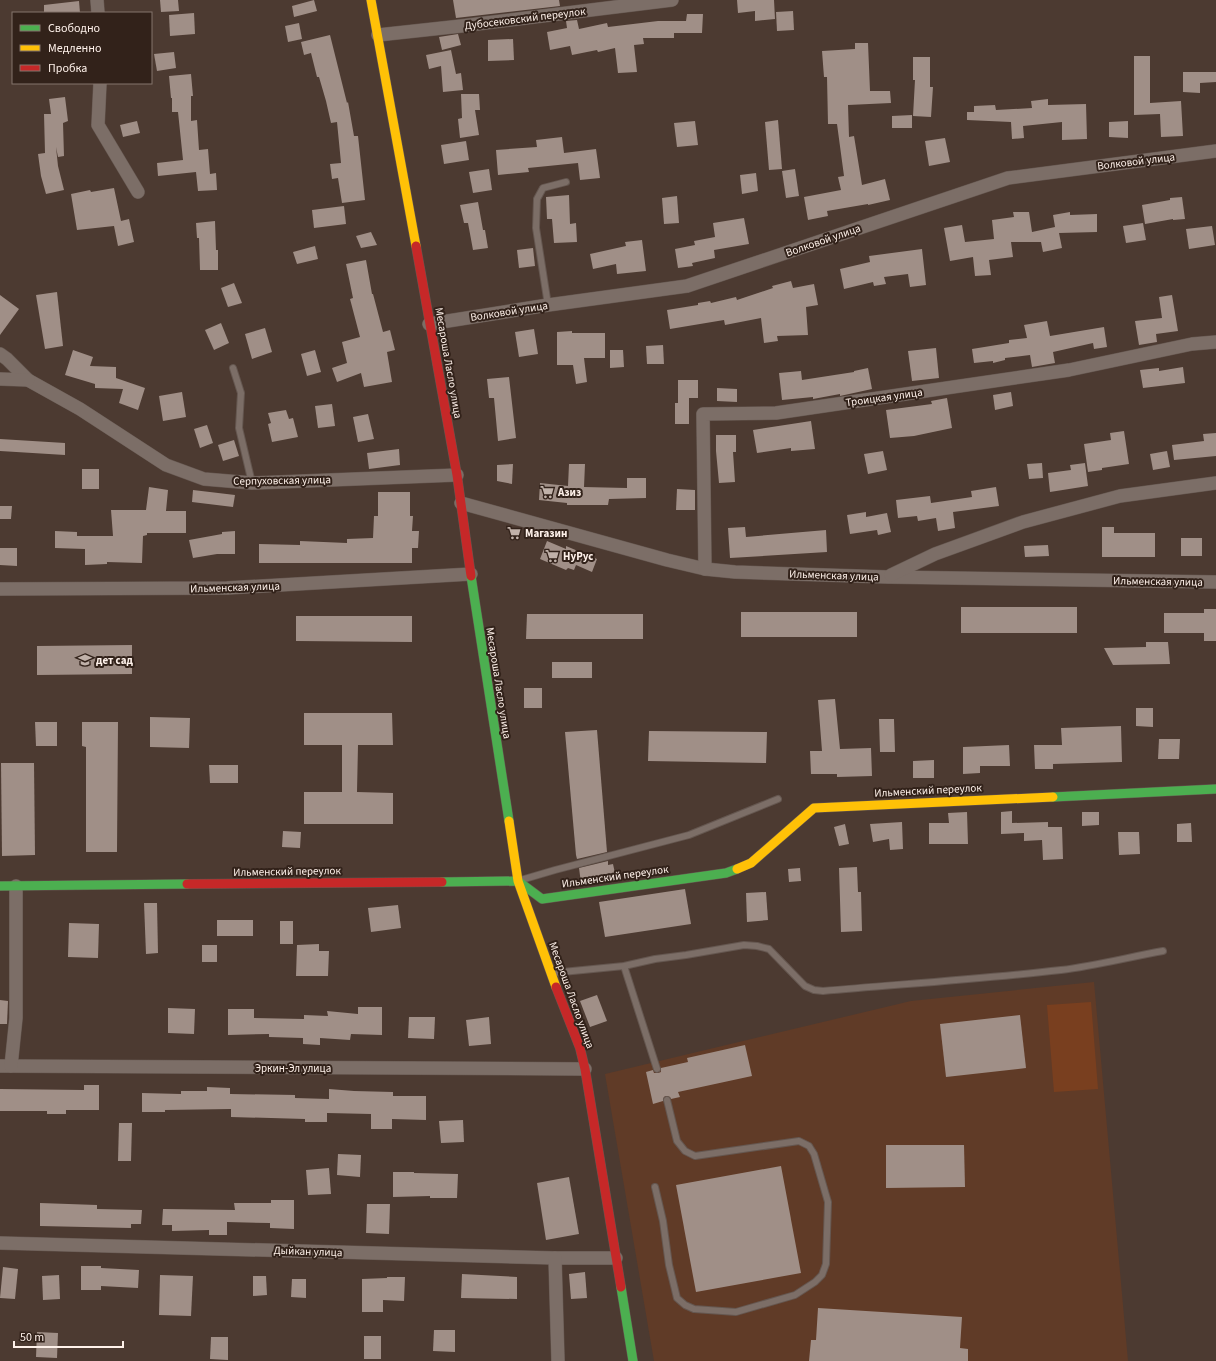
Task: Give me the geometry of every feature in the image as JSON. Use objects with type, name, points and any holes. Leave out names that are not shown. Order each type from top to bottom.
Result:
[{"type":"street","points":[[97,0],[98,12]]},
{"type":"street","name":"Месароша Ласло улица","points":[[372,0],[457,475],[470,574],[518,881],[550,973],[580,1048],[585,1069],[633,1361]]},
{"type":"street","name":"Дубосековский переулок","points":[[378,35],[672,0]]},
{"type":"street","points":[[100,84],[98,125],[138,192]]},
{"type":"street","name":"Волковой улица","points":[[429,324],[548,305],[687,286],[1008,178],[1216,151]]},
{"type":"street","name":"Троицкая улица","points":[[705,569],[703,414],[776,413],[1069,370],[1192,344],[1216,342]]},
{"type":"street","name":"Серпуховская улица","points":[[0,354],[28,380],[80,409],[166,465],[204,479],[252,483],[457,475]]},
{"type":"street","points":[[0,379],[28,380]]},
{"type":"street","points":[[888,577],[935,554],[1023,522],[1120,496],[1216,483]]},
{"type":"street","name":"Ильменская улица","points":[[461,503],[666,560],[705,569],[735,572],[888,577],[1216,582]]},
{"type":"street","name":"Ильменская улица","points":[[0,589],[227,588],[470,574]]},
{"type":"street","name":"Ильменский переулок","points":[[0,886],[518,881],[542,899],[726,873],[751,863],[814,808],[1216,789]]},
{"type":"street","points":[[6,1066],[16,1018],[16,886]]},
{"type":"street","name":"Эркин-Эл улица","points":[[6,1066],[585,1069]]},
{"type":"street","name":"Дыйкан улица","points":[[0,1243],[555,1258],[616,1258]]},
{"type":"street","points":[[555,1258],[558,1361]]},
{"type":"lane","points":[[548,305],[536,228],[537,199],[543,188],[566,182]]},
{"type":"lane","points":[[233,368],[241,393],[239,428],[252,483]]},
{"type":"lane","points":[[518,881],[689,835],[778,799]]},
{"type":"lane","points":[[550,973],[624,966],[655,959],[686,956],[744,945],[769,949],[805,986],[814,990],[823,991],[897,984],[965,980],[1063,970],[1162,951]]},
{"type":"lane","points":[[624,966],[657,1069]]},
{"type":"lane","points":[[655,1187],[663,1221],[669,1265],[677,1298],[685,1305],[694,1309],[736,1312],[795,1295],[815,1282],[822,1275],[826,1264],[828,1202],[814,1154],[809,1146],[799,1141],[695,1156],[685,1150],[677,1141],[667,1100]]},
{"type":"shaded area","points":[[1094,982],[1128,1361],[654,1361],[605,1074],[911,1001]]},
{"type":"shaded area","points":[[1091,1002],[1098,1089],[1054,1092],[1047,1005]]},
{"type":"building","points":[[160,0],[178,0],[179,11],[161,12]]},
{"type":"building","points":[[314,0],[317,11],[294,17],[292,6]]},
{"type":"building","points":[[453,0],[559,0],[560,6],[456,18]]},
{"type":"building","points":[[737,0],[774,0],[775,19],[755,21],[755,11],[738,13]]},
{"type":"building","points":[[79,1],[80,12],[44,12],[44,5]]},
{"type":"building","points":[[793,11],[794,30],[777,31],[776,12]]},
{"type":"building","points":[[194,13],[195,34],[170,36],[169,15]]},
{"type":"building","points":[[687,14],[703,14],[702,33],[674,33],[674,38],[643,38],[644,44],[634,45],[637,72],[618,73],[615,48],[598,52],[597,50],[572,55],[570,46],[550,50],[547,32],[567,28],[566,21],[577,20],[579,29],[607,23],[608,27],[658,21],[686,21]]},
{"type":"building","points":[[299,23],[302,39],[288,42],[285,26]]},
{"type":"building","points":[[458,34],[461,45],[442,50],[439,37]]},
{"type":"building","points":[[330,35],[347,103],[348,102],[354,136],[358,136],[365,200],[342,203],[338,178],[332,179],[330,164],[341,163],[337,122],[331,123],[326,101],[319,77],[317,77],[311,53],[304,55],[301,42]]},
{"type":"building","points":[[513,39],[514,60],[488,61],[488,40]]},
{"type":"building","points":[[855,43],[868,43],[870,91],[890,91],[891,103],[848,105],[849,137],[854,136],[862,185],[885,179],[890,200],[827,211],[828,216],[808,220],[804,197],[841,190],[838,177],[844,176],[837,124],[828,124],[827,77],[824,77],[822,51],[855,49]]},
{"type":"building","points":[[451,50],[456,74],[461,73],[463,90],[443,92],[441,66],[429,69],[426,55]]},
{"type":"building","points":[[174,52],[176,68],[157,71],[154,54]]},
{"type":"building","points":[[1134,56],[1150,56],[1150,103],[1181,101],[1183,136],[1161,137],[1160,114],[1134,115]]},
{"type":"building","points":[[913,57],[930,57],[930,87],[933,87],[931,117],[913,116],[915,80],[913,80]]},
{"type":"building","points":[[1183,72],[1216,72],[1216,82],[1200,83],[1200,93],[1183,92]]},
{"type":"building","points":[[191,74],[193,96],[191,96],[191,121],[197,120],[199,150],[208,149],[210,174],[216,173],[217,190],[198,191],[196,172],[158,176],[157,163],[183,160],[178,112],[172,112],[169,76]]},
{"type":"building","points":[[461,94],[479,94],[480,110],[475,110],[479,135],[460,138],[458,119],[462,118]]},
{"type":"building","points":[[65,97],[68,121],[63,123],[64,156],[58,157],[56,147],[58,166],[64,190],[46,194],[41,176],[38,154],[45,153],[44,114],[51,114],[49,99]]},
{"type":"building","points":[[1048,99],[1048,105],[1086,104],[1087,139],[1062,140],[1062,122],[1023,126],[1024,138],[1012,139],[1011,122],[967,120],[967,112],[974,112],[974,106],[995,105],[996,110],[1032,108],[1031,101]]},
{"type":"building","points":[[912,115],[912,128],[892,128],[892,116]]},
{"type":"building","points":[[778,120],[782,169],[769,170],[765,122]]},
{"type":"building","points":[[137,121],[140,133],[123,137],[120,125]]},
{"type":"building","points":[[695,121],[698,145],[677,147],[674,123]]},
{"type":"building","points":[[1128,121],[1128,138],[1109,137],[1109,122]]},
{"type":"building","points":[[562,137],[564,153],[596,149],[600,178],[580,180],[578,163],[528,168],[529,172],[498,175],[496,150],[537,147],[536,140]]},
{"type":"building","points":[[945,138],[950,162],[929,166],[925,141]]},
{"type":"building","points":[[466,141],[469,160],[444,164],[441,145]]},
{"type":"building","points":[[489,169],[492,190],[473,193],[469,172]]},
{"type":"building","points":[[795,169],[799,196],[786,198],[782,171]]},
{"type":"building","points":[[756,173],[758,191],[742,194],[740,175]]},
{"type":"building","points":[[114,188],[121,221],[129,219],[134,242],[118,246],[114,226],[77,230],[71,194],[90,190],[91,192]]},
{"type":"building","points":[[569,195],[570,224],[576,223],[577,242],[554,243],[552,219],[547,219],[546,197]]},
{"type":"building","points":[[677,196],[679,223],[664,224],[662,198]]},
{"type":"building","points":[[1182,197],[1185,219],[1173,219],[1145,224],[1142,205],[1170,200],[1170,198]]},
{"type":"building","points":[[478,202],[488,248],[473,250],[468,223],[464,223],[460,205]]},
{"type":"building","points":[[344,206],[346,224],[314,228],[312,210]]},
{"type":"building","points":[[1013,212],[1029,212],[1032,232],[1055,227],[1053,215],[1070,212],[1070,215],[1097,214],[1097,232],[1059,233],[1062,248],[1043,252],[1041,242],[1011,242],[1013,257],[989,260],[991,275],[975,276],[973,257],[950,261],[944,228],[962,225],[965,242],[994,239],[992,220],[1014,217]]},
{"type":"building","points":[[744,218],[749,244],[714,250],[715,258],[692,263],[693,266],[678,268],[675,249],[695,245],[694,241],[715,237],[713,223]]},
{"type":"building","points":[[215,221],[216,250],[218,250],[218,270],[200,270],[199,238],[197,238],[196,223]]},
{"type":"building","points":[[1143,223],[1146,240],[1126,243],[1123,226]]},
{"type":"building","points":[[1212,226],[1215,245],[1189,249],[1186,229]]},
{"type":"building","points":[[371,232],[377,245],[361,248],[356,236]]},
{"type":"building","points":[[642,240],[646,271],[617,274],[616,264],[593,269],[590,254],[626,246],[625,242]]},
{"type":"building","points":[[315,246],[318,259],[297,264],[293,252]]},
{"type":"building","points":[[533,248],[535,266],[519,268],[517,250]]},
{"type":"building","points":[[922,249],[926,285],[910,287],[908,274],[884,277],[886,284],[874,286],[873,282],[844,289],[840,269],[870,262],[869,256]]},
{"type":"building","points":[[366,260],[372,294],[383,332],[390,330],[395,350],[387,352],[392,382],[364,387],[361,373],[337,382],[332,368],[347,363],[342,342],[360,337],[350,299],[353,298],[346,264]]},
{"type":"building","points":[[791,281],[793,288],[814,284],[818,305],[806,307],[808,335],[777,336],[778,341],[764,343],[761,318],[725,325],[724,320],[670,329],[667,310],[698,305],[698,303],[710,301],[711,303],[736,297],[737,300],[773,288],[772,286]]},
{"type":"building","points":[[234,283],[242,303],[228,307],[221,288]]},
{"type":"building","points":[[57,292],[63,346],[45,349],[36,295]]},
{"type":"building","points":[[0,295],[19,309],[0,335]]},
{"type":"building","points":[[1172,295],[1178,331],[1156,334],[1157,342],[1139,345],[1135,321],[1162,318],[1159,297]]},
{"type":"building","points":[[1047,321],[1050,336],[1104,327],[1107,347],[1094,349],[1093,343],[1053,352],[1055,363],[1032,367],[1030,355],[1005,358],[1005,360],[993,363],[993,361],[974,363],[972,349],[1009,343],[1009,340],[1027,338],[1024,325]]},
{"type":"building","points":[[221,323],[229,343],[214,350],[205,330]]},
{"type":"building","points":[[265,328],[272,352],[252,359],[245,334]]},
{"type":"building","points":[[534,329],[538,354],[519,357],[515,332]]},
{"type":"building","points":[[572,331],[572,333],[605,333],[605,358],[584,358],[587,382],[576,384],[573,365],[557,365],[557,332]]},
{"type":"building","points":[[663,345],[664,364],[647,364],[646,346]]},
{"type":"building","points":[[936,348],[939,378],[912,381],[908,351]]},
{"type":"building","points":[[73,350],[93,357],[90,366],[116,367],[116,378],[145,388],[138,410],[119,403],[123,389],[95,388],[95,384],[65,375]]},
{"type":"building","points":[[315,350],[321,372],[307,376],[301,354]]},
{"type":"building","points":[[610,350],[623,350],[624,367],[610,368]]},
{"type":"building","points":[[1183,367],[1185,383],[1143,388],[1140,370],[1159,368],[1159,371]]},
{"type":"building","points":[[868,368],[872,389],[840,396],[840,394],[813,399],[813,397],[782,400],[779,373],[801,371],[802,380],[854,372]]},
{"type":"building","points":[[509,377],[516,438],[498,441],[494,398],[489,398],[487,379]]},
{"type":"building","points":[[678,380],[698,380],[698,398],[689,398],[689,424],[675,424],[675,403],[678,403]]},
{"type":"building","points":[[717,388],[737,389],[737,402],[717,401]]},
{"type":"building","points":[[182,392],[186,417],[163,421],[159,396]]},
{"type":"building","points":[[1011,392],[1013,406],[995,410],[993,395]]},
{"type":"building","points":[[947,398],[952,428],[914,436],[890,438],[886,410],[932,404],[931,401]]},
{"type":"building","points":[[332,404],[335,426],[318,428],[315,406]]},
{"type":"building","points":[[286,410],[289,419],[293,418],[298,437],[272,442],[268,424],[271,423],[268,413]]},
{"type":"building","points":[[368,414],[374,439],[358,442],[353,417]]},
{"type":"building","points":[[811,421],[815,449],[791,451],[791,448],[757,453],[753,430]]},
{"type":"building","points":[[207,425],[213,443],[200,448],[194,429]]},
{"type":"building","points":[[1124,431],[1129,464],[1102,468],[1102,470],[1088,472],[1084,444],[1111,440],[1110,433]]},
{"type":"building","points":[[1216,433],[1216,456],[1174,460],[1172,445],[1204,441],[1203,434]]},
{"type":"building","points":[[716,435],[736,435],[736,452],[733,452],[735,482],[719,483]]},
{"type":"building","points":[[0,439],[65,443],[65,455],[0,451]]},
{"type":"building","points":[[234,440],[239,456],[223,461],[218,445]]},
{"type":"building","points":[[399,449],[400,465],[369,469],[367,453]]},
{"type":"building","points":[[883,451],[887,470],[868,474],[864,454]]},
{"type":"building","points":[[1167,451],[1170,467],[1153,470],[1150,454]]},
{"type":"building","points":[[1042,463],[1043,478],[1029,479],[1027,464]]},
{"type":"building","points":[[1085,463],[1088,486],[1050,492],[1048,473],[1071,470],[1070,465]]},
{"type":"building","points":[[513,464],[512,484],[497,481],[497,465]]},
{"type":"building","points":[[569,464],[585,464],[584,487],[627,488],[627,478],[646,478],[646,498],[609,499],[608,505],[567,505],[567,503],[539,500],[540,483],[568,486]]},
{"type":"building","points":[[82,469],[99,469],[99,489],[82,489]]},
{"type":"building","points":[[149,487],[168,490],[166,511],[186,511],[186,533],[147,533],[147,535],[143,536],[142,563],[107,562],[107,564],[85,565],[85,549],[55,548],[55,531],[77,532],[77,536],[113,536],[111,510],[146,510]]},
{"type":"building","points":[[996,487],[999,506],[953,512],[955,528],[938,531],[936,518],[918,521],[917,516],[898,518],[896,500],[930,496],[931,503],[972,497],[971,491]]},
{"type":"building","points":[[677,489],[695,490],[695,510],[676,510]]},
{"type":"building","points":[[193,490],[235,495],[233,507],[192,502]]},
{"type":"building","points":[[378,492],[410,492],[410,516],[413,516],[412,531],[419,531],[418,548],[412,548],[412,563],[259,563],[259,544],[300,545],[300,541],[347,543],[347,539],[373,538],[374,516],[378,516]]},
{"type":"building","points":[[0,506],[12,506],[11,519],[0,519]]},
{"type":"building","points":[[866,512],[866,517],[887,513],[891,532],[878,535],[877,530],[850,534],[847,515]]},
{"type":"building","points":[[745,527],[746,537],[826,530],[827,552],[730,558],[728,528]]},
{"type":"building","points":[[1102,527],[1114,527],[1114,533],[1155,533],[1155,557],[1102,557]]},
{"type":"building","points":[[235,531],[235,554],[217,554],[193,558],[189,540],[222,534],[222,532]]},
{"type":"building","points":[[1181,538],[1202,538],[1202,556],[1181,556]]},
{"type":"building","points":[[547,541],[566,549],[566,546],[597,559],[592,572],[576,565],[574,570],[568,568],[566,570],[540,559]]},
{"type":"building","points":[[1048,545],[1049,556],[1025,557],[1024,546]]},
{"type":"building","points":[[0,548],[17,548],[17,566],[0,565]]},
{"type":"building","points":[[961,607],[1077,607],[1077,633],[961,633]]},
{"type":"building","points":[[1204,609],[1216,609],[1216,641],[1204,641],[1204,633],[1164,633],[1164,613],[1204,613]]},
{"type":"building","points":[[741,612],[857,612],[857,637],[741,637]]},
{"type":"building","points":[[527,614],[643,614],[643,639],[526,639]]},
{"type":"building","points":[[296,616],[412,616],[412,642],[296,641]]},
{"type":"building","points":[[1146,642],[1168,642],[1170,664],[1113,665],[1104,648],[1146,647]]},
{"type":"building","name":"дет сад","points":[[132,645],[132,674],[37,675],[37,646]]},
{"type":"building","points":[[552,662],[592,662],[592,678],[552,678]]},
{"type":"building","points":[[524,688],[542,688],[542,708],[524,708]]},
{"type":"building","points":[[835,699],[840,749],[871,748],[872,776],[837,777],[837,774],[811,774],[810,751],[822,751],[818,700]]},
{"type":"building","points":[[1136,708],[1153,708],[1153,727],[1136,726]]},
{"type":"building","points":[[304,713],[392,713],[393,745],[358,745],[357,792],[393,793],[393,824],[304,824],[304,792],[342,792],[342,745],[304,745]]},
{"type":"building","points":[[150,717],[190,718],[189,748],[150,747]]},
{"type":"building","points":[[879,719],[894,719],[895,752],[880,752]]},
{"type":"building","points":[[35,722],[57,722],[57,746],[36,746]]},
{"type":"building","points":[[82,722],[118,722],[117,852],[86,852],[86,747],[82,746]]},
{"type":"building","points":[[1121,726],[1122,762],[1053,764],[1053,769],[1035,769],[1034,745],[1062,745],[1061,728]]},
{"type":"building","points":[[597,730],[607,852],[577,859],[565,732]]},
{"type":"building","points":[[649,731],[767,732],[766,763],[648,761]]},
{"type":"building","points":[[1159,739],[1180,739],[1179,759],[1158,759]]},
{"type":"building","points":[[1009,745],[1010,766],[980,766],[980,773],[963,774],[963,747]]},
{"type":"building","points":[[934,760],[934,778],[913,778],[913,761]]},
{"type":"building","points":[[1,763],[34,763],[35,855],[2,856]]},
{"type":"building","points":[[209,765],[238,765],[238,783],[210,783]]},
{"type":"building","points":[[1012,811],[1012,823],[1048,822],[1048,827],[1062,827],[1063,859],[1043,860],[1042,840],[1024,841],[1024,833],[1001,834],[1001,812]]},
{"type":"building","points":[[967,812],[968,844],[929,844],[929,823],[949,823],[948,813]]},
{"type":"building","points":[[1082,812],[1099,812],[1099,825],[1082,826]]},
{"type":"building","points":[[902,822],[903,849],[890,850],[889,839],[873,842],[870,824]]},
{"type":"building","points":[[1191,823],[1192,842],[1177,842],[1177,824]]},
{"type":"building","points":[[845,824],[849,844],[839,846],[834,827]]},
{"type":"building","points":[[283,831],[301,832],[300,848],[282,847]]},
{"type":"building","points":[[1118,832],[1139,832],[1140,854],[1119,855]]},
{"type":"building","points":[[608,861],[608,865],[613,864],[616,878],[581,883],[579,868]]},
{"type":"building","points":[[857,867],[858,892],[861,892],[862,931],[841,932],[839,868]]},
{"type":"building","points":[[800,868],[801,881],[789,882],[788,869]]},
{"type":"building","points":[[685,889],[691,924],[605,937],[599,902]]},
{"type":"building","points":[[766,892],[768,920],[747,922],[746,893]]},
{"type":"building","points":[[144,903],[157,903],[158,953],[146,954]]},
{"type":"building","points":[[398,905],[401,928],[371,932],[368,908]]},
{"type":"building","points":[[217,920],[253,920],[253,936],[217,936]]},
{"type":"building","points":[[280,921],[293,921],[293,944],[280,944]]},
{"type":"building","points":[[69,923],[99,924],[98,958],[68,957]]},
{"type":"building","points":[[319,944],[319,951],[329,951],[328,976],[296,976],[297,945]]},
{"type":"building","points":[[202,945],[217,945],[217,962],[202,962]]},
{"type":"building","points":[[597,995],[607,1021],[590,1027],[580,1001]]},
{"type":"building","points":[[0,1000],[8,1001],[7,1024],[0,1024]]},
{"type":"building","points":[[358,1007],[382,1007],[382,1035],[351,1034],[350,1040],[320,1038],[320,1045],[303,1044],[303,1038],[269,1037],[269,1034],[228,1035],[228,1009],[254,1009],[254,1018],[304,1019],[304,1015],[328,1016],[327,1011],[358,1014]]},
{"type":"building","points":[[168,1008],[195,1009],[194,1034],[168,1033]]},
{"type":"building","points":[[1020,1015],[1026,1068],[946,1077],[940,1024]]},
{"type":"building","points":[[409,1017],[435,1017],[434,1039],[408,1038]]},
{"type":"building","points":[[489,1017],[491,1044],[469,1046],[466,1020]]},
{"type":"building","points":[[745,1045],[752,1076],[678,1092],[680,1097],[671,1099],[670,1097],[666,1096],[664,1097],[663,1101],[653,1104],[646,1072],[653,1070],[654,1073],[658,1073],[661,1072],[661,1068],[688,1062],[687,1058]]},
{"type":"building","points":[[84,1085],[99,1085],[99,1110],[66,1110],[66,1114],[47,1114],[47,1111],[0,1111],[0,1089],[84,1090]]},
{"type":"building","points":[[207,1087],[230,1088],[230,1094],[295,1095],[295,1098],[329,1099],[329,1089],[393,1092],[393,1096],[426,1096],[426,1120],[392,1119],[392,1129],[371,1129],[371,1114],[327,1113],[327,1122],[305,1122],[305,1119],[231,1117],[231,1109],[165,1110],[165,1112],[142,1112],[142,1093],[181,1094],[181,1091],[207,1091]]},
{"type":"building","points":[[463,1120],[464,1142],[441,1143],[439,1121]]},
{"type":"building","points":[[119,1123],[132,1123],[131,1161],[118,1161]]},
{"type":"building","points":[[886,1145],[964,1145],[965,1187],[886,1188]]},
{"type":"building","points":[[338,1154],[361,1155],[360,1177],[337,1175]]},
{"type":"building","points":[[781,1166],[801,1273],[696,1292],[676,1185]]},
{"type":"building","points":[[329,1168],[331,1194],[308,1195],[306,1170]]},
{"type":"building","points":[[393,1172],[458,1174],[457,1198],[430,1198],[430,1196],[393,1197]]},
{"type":"building","points":[[569,1177],[579,1234],[546,1240],[537,1183]]},
{"type":"building","points":[[271,1200],[294,1200],[294,1229],[270,1228],[270,1223],[227,1222],[227,1235],[209,1235],[209,1230],[172,1231],[172,1225],[162,1225],[163,1209],[235,1210],[234,1203],[271,1203]]},
{"type":"building","points":[[40,1203],[97,1205],[97,1209],[142,1210],[141,1224],[131,1224],[131,1228],[40,1226]]},
{"type":"building","points":[[367,1204],[390,1204],[389,1234],[366,1233]]},
{"type":"building","points":[[81,1266],[101,1266],[101,1268],[139,1270],[138,1288],[101,1286],[101,1290],[81,1290]]},
{"type":"building","points":[[3,1267],[18,1269],[15,1299],[0,1298]]},
{"type":"building","points":[[585,1272],[587,1298],[571,1299],[569,1274]]},
{"type":"building","points":[[462,1274],[517,1277],[517,1299],[461,1298]]},
{"type":"building","points":[[59,1275],[60,1299],[43,1300],[42,1276]]},
{"type":"building","points":[[160,1275],[193,1276],[191,1316],[159,1315]]},
{"type":"building","points":[[253,1276],[266,1276],[267,1295],[253,1296]]},
{"type":"building","points":[[405,1277],[404,1301],[383,1300],[383,1312],[362,1312],[362,1279]]},
{"type":"building","points":[[292,1279],[306,1279],[306,1298],[291,1297]]},
{"type":"building","points":[[818,1308],[962,1317],[960,1348],[968,1349],[968,1361],[809,1361],[811,1340],[816,1340]]},
{"type":"building","points":[[434,1330],[455,1330],[455,1352],[433,1351]]},
{"type":"building","points":[[37,1332],[58,1333],[57,1358],[36,1357]]},
{"type":"building","points":[[364,1336],[381,1336],[381,1359],[364,1359]]},
{"type":"building","points":[[211,1337],[228,1337],[228,1360],[210,1359]]},
{"type":"traffic: fast","points":[[471,576],[509,821]]},
{"type":"traffic: fast","points":[[1053,797],[1216,789]]},
{"type":"traffic: fast","points":[[442,882],[518,881],[542,899],[726,873],[737,869]]},
{"type":"traffic: fast","points":[[0,886],[187,884]]},
{"type":"traffic: fast","points":[[621,1287],[633,1361]]},
{"type":"traffic: slow","points":[[371,0],[416,246]]},
{"type":"traffic: slow","points":[[737,869],[751,863],[814,808],[1053,797]]},
{"type":"traffic: slow","points":[[509,821],[518,881],[556,987]]},
{"type":"traffic: jam","points":[[416,246],[457,475],[471,576]]},
{"type":"traffic: jam","points":[[187,884],[442,882]]},
{"type":"traffic: jam","points":[[556,987],[580,1048],[585,1069],[621,1287]]},
{"type":"place","name":"Азиз","points":[[547,492]]},
{"type":"place","name":"Магазин","points":[[514,533]]},
{"type":"place","name":"НуРус","points":[[552,556]]},
{"type":"place","name":"дет сад","points":[[85,660]]}]
